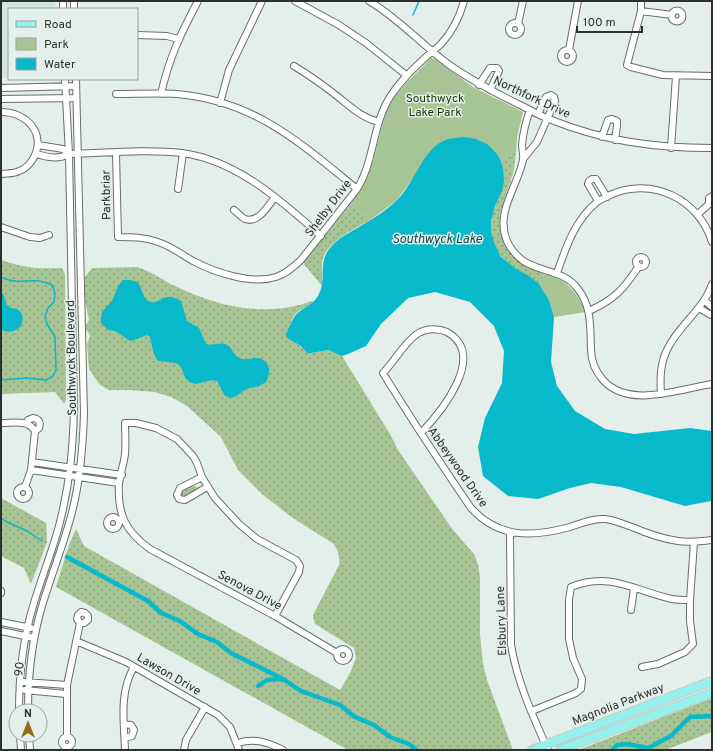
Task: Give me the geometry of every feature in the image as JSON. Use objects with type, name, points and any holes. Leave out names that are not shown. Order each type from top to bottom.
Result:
[{"type":"main road","name":"Magnolia Parkway","points":[[532,750],[547,747],[608,721],[712,681]]},
{"type":"main road","name":"Magnolia Parkway","points":[[560,750],[712,692]]},
{"type":"main road","points":[[674,696],[678,705]]},
{"type":"main road","points":[[608,721],[613,730]]},
{"type":"street","points":[[161,94],[166,70],[178,39],[198,1]]},
{"type":"street","points":[[220,103],[229,70],[262,1]]},
{"type":"street","points":[[295,1],[339,25],[406,75]]},
{"type":"street","name":"Shelby Drive","points":[[118,237],[140,238],[157,241],[174,249],[195,262],[214,270],[238,277],[258,279],[276,277],[290,270],[301,260],[321,236],[357,189],[368,166],[379,122],[389,97],[406,75],[440,45],[451,31],[458,18],[464,1]]},
{"type":"street","points":[[518,24],[523,1]]},
{"type":"street","points":[[570,50],[578,1]]},
{"type":"street","points":[[641,1],[641,11],[627,65],[630,68],[662,75],[712,76]]},
{"type":"street","name":"Northfork Drive","points":[[373,2],[432,51],[465,76],[547,119],[615,140],[671,148],[712,148]]},
{"type":"street","points":[[641,11],[672,16]]},
{"type":"street","points":[[138,36],[167,36],[178,39]]},
{"type":"street","points":[[294,66],[323,86],[360,115],[368,120],[379,122]]},
{"type":"street","points":[[480,85],[490,68],[497,68],[499,71],[498,75],[490,90]]},
{"type":"street","points":[[671,148],[676,76]]},
{"type":"street","name":"Southwyck Boulevard","points":[[28,628],[33,604],[60,523],[71,468],[74,408],[69,154],[65,80]]},
{"type":"street","name":"Southwyck Boulevard","points":[[36,630],[72,515],[80,469],[84,419],[76,80]]},
{"type":"street","points":[[1,88],[76,86]]},
{"type":"street","points":[[116,94],[192,96],[242,110],[273,124],[302,144],[357,189]]},
{"type":"street","points":[[538,114],[546,97],[551,95],[555,98],[537,142],[523,159],[505,208],[503,224],[505,237],[512,250],[522,259],[535,266],[557,273],[568,279],[577,288],[589,311],[591,322],[592,359],[597,373],[609,386],[625,394],[633,395],[661,394],[712,384]]},
{"type":"street","points":[[1,99],[76,98]]},
{"type":"street","points":[[523,159],[523,135],[530,110]]},
{"type":"street","points":[[1,112],[18,114],[29,121],[36,133],[38,145],[36,154],[30,164],[20,171],[1,174]]},
{"type":"street","points":[[602,137],[608,120],[612,118],[616,121],[617,126],[615,140]]},
{"type":"street","points":[[38,145],[63,149],[69,154]]},
{"type":"street","points":[[51,158],[52,148]]},
{"type":"street","points":[[36,154],[51,158],[62,158],[69,154],[157,152],[183,153],[214,162],[236,171],[257,183],[321,236]]},
{"type":"street","name":"Parkbriar","points":[[116,153],[118,237]]},
{"type":"street","points":[[178,189],[183,153]]},
{"type":"street","points":[[598,201],[588,184],[592,179],[596,179],[608,197]]},
{"type":"street","points":[[557,273],[573,232],[585,214],[598,201],[618,192],[630,189],[656,189],[684,201],[698,214],[709,231],[712,242]]},
{"type":"street","points":[[698,214],[710,204],[708,198],[712,196]]},
{"type":"street","points":[[234,210],[245,219],[254,219],[260,216],[275,198]]},
{"type":"street","points":[[1,227],[30,237],[40,238],[49,234]]},
{"type":"street","points":[[589,311],[610,301],[625,286],[638,266]]},
{"type":"street","points":[[661,394],[660,371],[668,347],[699,308],[708,295],[712,284]]},
{"type":"street","points":[[72,294],[81,294]]},
{"type":"street","points":[[704,300],[712,307]]},
{"type":"street","points":[[699,308],[712,314]]},
{"type":"street","name":"Abbeywood Drive","points":[[421,433],[436,417],[460,376],[463,358],[460,344],[447,333],[440,330],[424,330],[411,339],[383,373],[421,433],[471,508],[490,524],[510,533],[539,534],[601,519],[615,521],[661,537],[679,541],[694,542],[712,540]]},
{"type":"street","points":[[1,423],[31,427],[32,462],[25,487]]},
{"type":"street","points":[[31,470],[119,483],[122,475],[125,452],[125,423],[136,423],[156,428],[177,439],[193,456],[207,487],[224,510],[244,530],[257,539],[296,560],[300,566],[299,572],[275,616]]},
{"type":"street","points":[[32,462],[122,475]]},
{"type":"street","points":[[202,477],[180,488],[177,495],[179,498],[184,500],[207,487]]},
{"type":"street","name":"Senova Drive","points":[[119,483],[120,519],[132,534],[150,549],[275,616],[338,653]]},
{"type":"street","name":"Elsbury Lane","points":[[510,533],[511,645],[514,661],[547,747]]},
{"type":"street","points":[[642,667],[658,664],[685,652],[693,644],[690,600],[694,542]]},
{"type":"street","points":[[532,711],[563,699],[581,689],[582,679],[573,658],[569,639],[569,600],[571,587],[580,583],[602,581],[626,584],[634,588],[673,599],[690,600]]},
{"type":"street","points":[[631,610],[634,588]]},
{"type":"street","points":[[33,604],[42,607]]},
{"type":"street","points":[[1,622],[36,630]]},
{"type":"street","points":[[67,737],[67,685],[80,622]]},
{"type":"street","name":"90","points":[[19,703],[20,681],[28,628]]},
{"type":"street","name":"90","points":[[28,703],[28,682],[36,630]]},
{"type":"street","points":[[1,631],[34,638]]},
{"type":"street","name":"Lawson Drive","points":[[76,641],[134,666],[205,707],[224,720],[230,727],[238,743],[239,750]]},
{"type":"street","points":[[125,750],[124,700],[126,684],[134,666]]},
{"type":"street","points":[[20,681],[67,685]]},
{"type":"street","points":[[19,690],[66,694]]},
{"type":"street","points":[[184,750],[190,734],[205,707]]},
{"type":"street","points":[[124,724],[131,725],[134,730],[132,736],[125,738]]},
{"type":"street","points":[[238,743],[245,741],[267,742],[283,750]]},
{"type":"shaded area","points":[[1,1],[55,1],[56,8],[8,8],[8,78],[1,78]]},
{"type":"green space","name":"Southwyck Lake Park","points":[[431,58],[435,59],[473,87],[523,112],[517,137],[516,152],[501,161],[497,154],[414,177],[396,201],[370,220],[350,205],[369,173],[375,156],[383,121],[390,105],[399,91]]},
{"type":"green space","points":[[516,152],[514,170],[501,211],[500,230],[503,240],[515,258],[527,265],[546,272],[539,284],[514,268],[505,260],[493,243],[491,231],[492,219],[502,186],[503,174],[501,161]]},
{"type":"green space","points":[[350,205],[370,220],[348,232],[328,250],[324,256],[322,264],[322,286],[303,263]]},
{"type":"green space","points":[[1,260],[17,265],[31,267],[62,268],[65,274],[66,400],[64,404],[55,392],[1,394]]},
{"type":"green space","points":[[137,267],[170,284],[208,300],[242,308],[277,309],[313,302],[294,316],[287,332],[287,338],[311,353],[328,350],[342,356],[390,434],[398,450],[453,530],[474,554],[478,564],[480,577],[480,634],[483,664],[487,680],[513,750],[348,750],[56,587],[69,545],[76,529],[84,546],[340,690],[350,673],[356,658],[354,648],[315,624],[313,615],[339,565],[337,549],[334,544],[293,518],[263,495],[238,470],[221,437],[187,406],[171,397],[155,392],[109,390],[100,385],[89,369],[87,344],[90,336],[85,327],[89,320],[85,301],[85,277],[92,268]]},
{"type":"green space","points":[[546,272],[566,283],[575,293],[586,312],[554,317],[549,300],[539,284]]},
{"type":"green space","points":[[192,485],[198,488],[197,494],[183,497],[181,494],[183,489],[189,488],[188,487]]},
{"type":"green space","points":[[1,498],[46,523],[47,542],[31,584],[24,568],[1,556]]},
{"type":"green space","points":[[712,698],[712,732],[665,750],[578,750]]},
{"type":"water","name":"Southwyck Lake","points":[[463,137],[476,139],[487,144],[497,154],[501,161],[504,181],[491,221],[491,232],[501,257],[539,284],[549,300],[554,317],[551,362],[557,386],[575,411],[605,429],[634,434],[690,428],[712,431],[711,501],[685,506],[621,487],[591,483],[570,488],[538,499],[508,496],[483,476],[478,447],[485,418],[502,383],[504,351],[494,326],[470,302],[435,292],[408,298],[381,324],[366,346],[342,356],[328,350],[307,353],[301,346],[287,338],[286,334],[295,316],[313,302],[318,296],[322,283],[324,260],[333,244],[386,210],[394,203],[402,195],[431,150],[448,139]]},
{"type":"water","points":[[123,280],[137,282],[145,297],[149,301],[155,302],[170,297],[181,301],[187,321],[199,328],[206,344],[225,344],[229,346],[238,357],[244,359],[255,358],[264,360],[267,363],[269,370],[266,382],[259,386],[246,389],[235,397],[232,398],[225,396],[217,381],[210,380],[198,384],[192,383],[185,377],[179,365],[172,362],[157,360],[153,351],[150,337],[147,335],[131,341],[118,333],[108,330],[101,323],[102,312],[112,301],[118,286]]},
{"type":"water","points":[[1,292],[4,295],[8,306],[17,309],[22,315],[21,326],[14,331],[9,332],[1,329]]},
{"type":"waterway","points":[[413,15],[419,1]]},
{"type":"waterway","points":[[1,277],[14,281],[39,281],[52,285],[55,293],[54,302],[48,308],[45,317],[47,324],[55,337],[56,370],[53,376],[46,380],[27,378],[1,380]]},
{"type":"waterway","points":[[1,518],[27,531],[42,541]]},
{"type":"waterway","points":[[67,557],[148,601],[161,613],[180,621],[198,634],[217,642],[231,653],[283,679],[301,691],[340,705],[355,717],[374,725],[390,737],[409,744],[416,750]]},
{"type":"waterway","points":[[258,686],[267,680],[281,679]]},
{"type":"waterway","points":[[612,750],[617,745],[627,744],[648,748],[671,736],[690,717],[712,716]]}]
